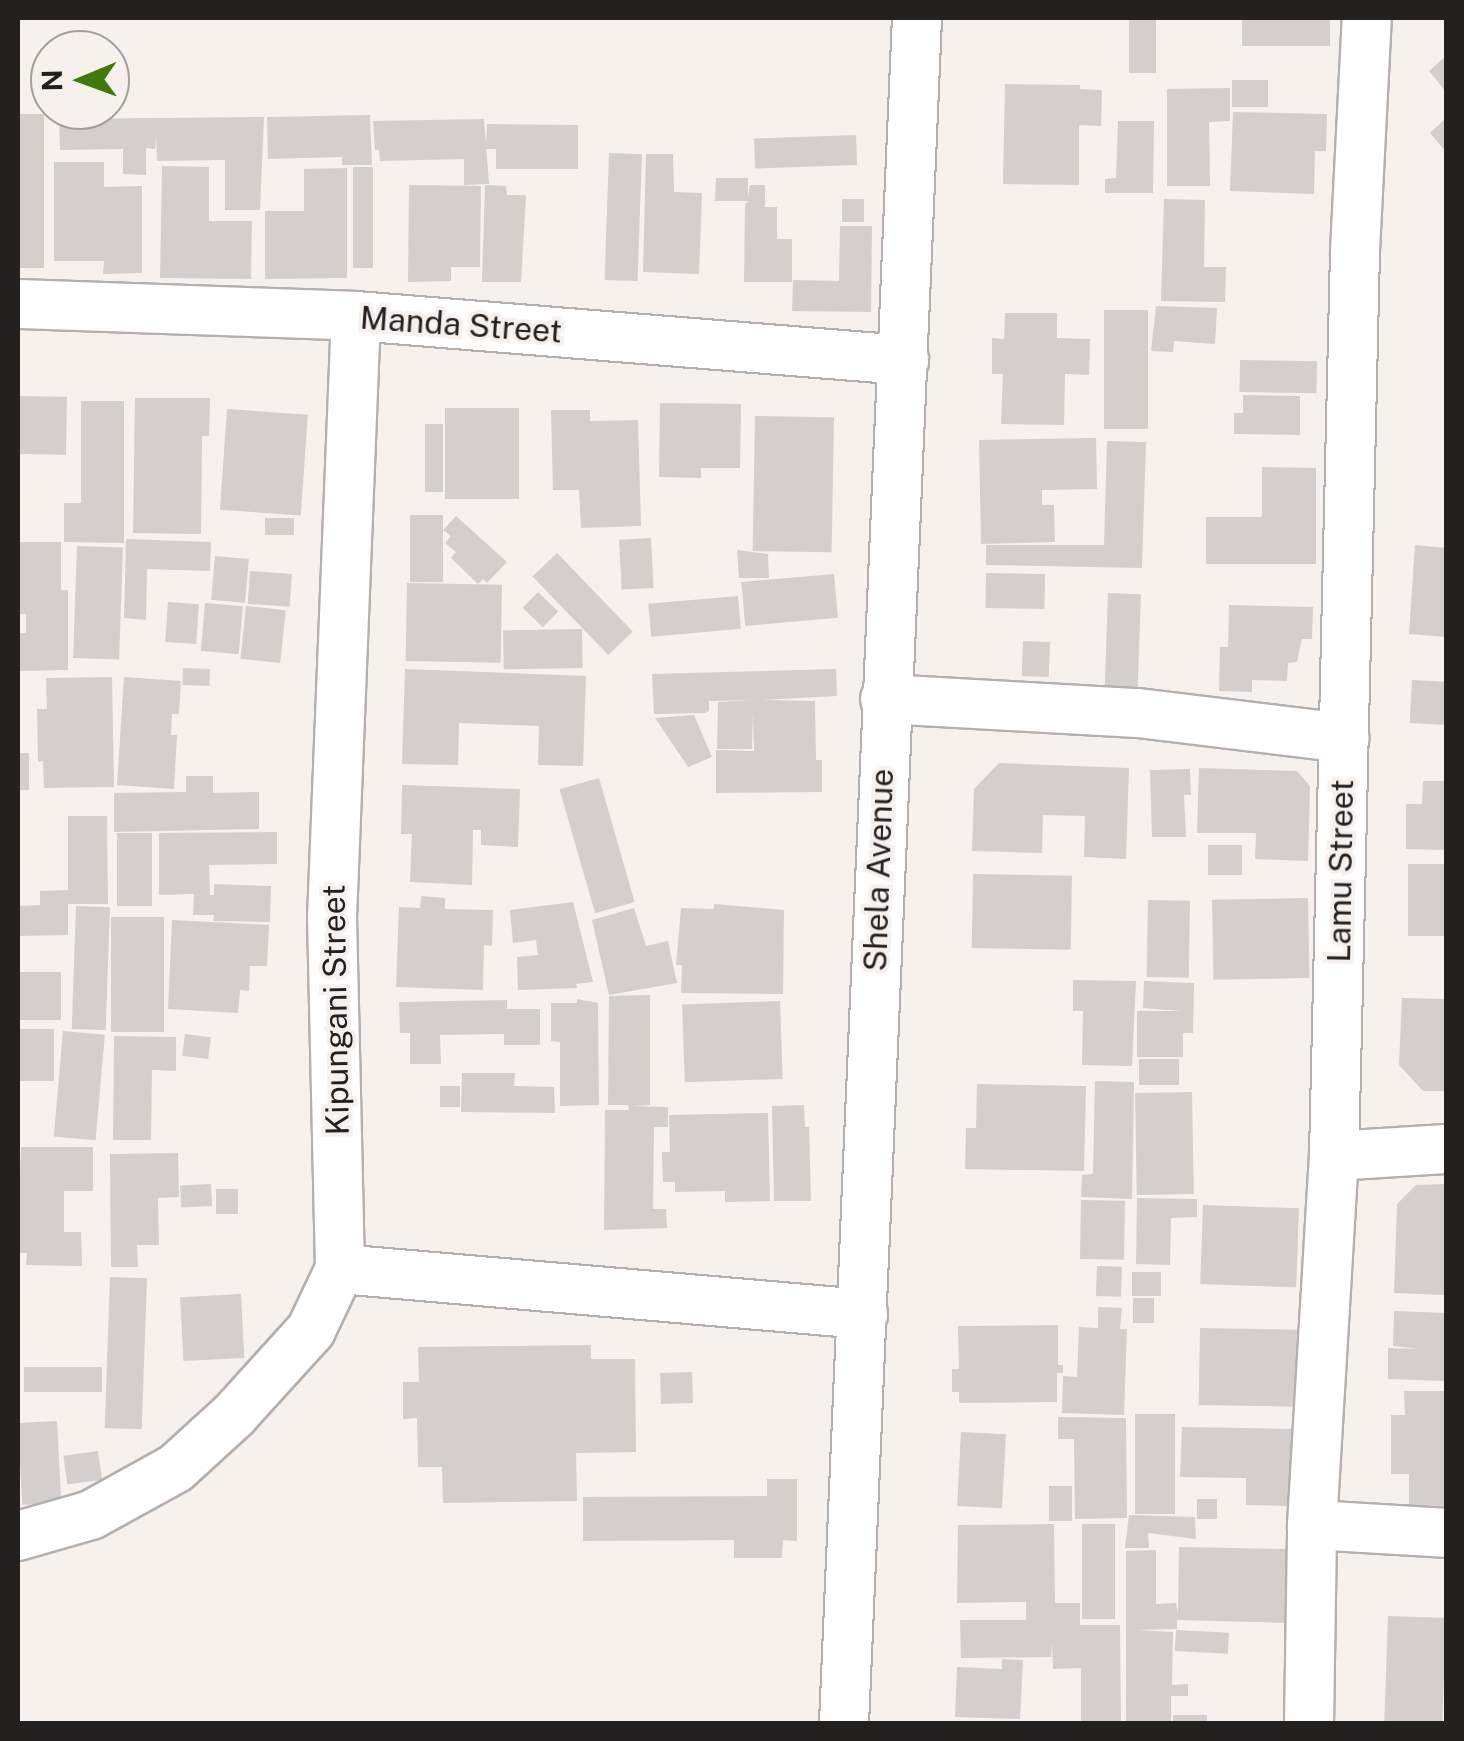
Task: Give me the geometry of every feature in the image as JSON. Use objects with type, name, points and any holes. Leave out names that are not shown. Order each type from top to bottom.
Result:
[{"type":"street","name":"Shela Avenue","points":[[844,1724],[917,18]]},
{"type":"street","name":"Lamu Street","points":[[1309,1724],[1312,1526],[1334,1156],[1355,250],[1367,18]]},
{"type":"street","name":"Manda Street","points":[[18,304],[356,316],[904,360]]},
{"type":"street","name":"Kipungani Street","points":[[18,1536],[91,1515],[176,1468],[234,1415],[310,1330],[340,1268],[332,918],[356,316]]},
{"type":"street","points":[[885,699],[1138,713],[1344,738]]},
{"type":"street","points":[[1334,1156],[1446,1148]]},
{"type":"street","points":[[340,1268],[863,1314]]},
{"type":"street","points":[[1312,1526],[1446,1533]]},
{"type":"building","points":[[1129,18],[1156,18],[1156,73],[1129,73]]},
{"type":"building","points":[[1242,18],[1330,18],[1330,46],[1242,46]]},
{"type":"building","points":[[1446,56],[1446,92],[1429,71]]},
{"type":"building","points":[[1232,80],[1268,80],[1268,107],[1232,107]]},
{"type":"building","points":[[1005,84],[1080,85],[1080,89],[1102,90],[1101,126],[1079,125],[1079,185],[1003,184]]},
{"type":"building","points":[[1230,88],[1230,121],[1209,122],[1210,186],[1167,186],[1167,89]]},
{"type":"building","points":[[1233,112],[1327,114],[1326,151],[1315,151],[1314,194],[1230,191]]},
{"type":"building","points":[[18,114],[30,114],[30,130],[44,130],[44,268],[18,268]]},
{"type":"building","points":[[370,115],[372,165],[342,165],[342,157],[268,159],[267,117]]},
{"type":"building","points":[[264,117],[260,210],[225,210],[225,160],[157,161],[156,135],[155,149],[146,148],[146,175],[123,174],[123,149],[60,150],[59,130],[130,130],[130,118]]},
{"type":"building","points":[[1446,118],[1446,152],[1430,133]]},
{"type":"building","points":[[484,119],[489,184],[464,185],[464,159],[380,161],[379,150],[375,150],[373,121]]},
{"type":"building","points":[[1118,121],[1154,121],[1153,193],[1105,193],[1105,179],[1116,178]]},
{"type":"building","points":[[487,124],[578,125],[578,169],[496,169],[496,149],[486,149]]},
{"type":"building","points":[[856,135],[857,165],[755,169],[754,139]]},
{"type":"building","points":[[609,153],[642,154],[638,281],[605,280]]},
{"type":"building","points":[[646,154],[673,154],[674,192],[702,193],[699,274],[643,272]]},
{"type":"building","points":[[54,162],[104,162],[104,187],[142,186],[142,273],[103,274],[104,261],[54,261]]},
{"type":"building","points":[[162,166],[209,167],[209,221],[252,221],[251,279],[160,278]]},
{"type":"building","points":[[353,167],[373,167],[373,268],[353,268]]},
{"type":"building","points":[[347,168],[347,278],[265,279],[265,211],[304,211],[304,169]]},
{"type":"building","points":[[716,178],[748,178],[748,197],[750,185],[765,185],[765,207],[777,207],[777,239],[792,239],[792,282],[744,282],[745,204],[749,201],[715,201]]},
{"type":"building","points":[[409,185],[481,186],[480,267],[451,267],[451,281],[408,282]]},
{"type":"building","points":[[485,185],[506,186],[507,195],[526,195],[521,282],[482,282]]},
{"type":"building","points":[[842,199],[864,199],[864,222],[842,222]]},
{"type":"building","points":[[1164,199],[1205,200],[1204,267],[1226,267],[1225,302],[1161,301]]},
{"type":"building","points":[[840,226],[872,226],[871,312],[792,311],[793,280],[839,281]]},
{"type":"building","points":[[1156,306],[1217,308],[1215,344],[1174,341],[1173,352],[1151,351]]},
{"type":"building","points":[[1104,310],[1148,310],[1148,429],[1104,429]]},
{"type":"building","points":[[1005,313],[1057,313],[1057,338],[1090,339],[1089,375],[1065,374],[1064,425],[1001,424],[1003,374],[992,374],[992,338],[1004,339]]},
{"type":"building","points":[[1240,360],[1317,361],[1316,393],[1239,392]]},
{"type":"building","points":[[1243,395],[1300,396],[1300,435],[1234,434],[1234,413],[1243,413]]},
{"type":"building","points":[[18,396],[67,397],[66,455],[18,454]]},
{"type":"building","points":[[135,398],[210,398],[209,436],[202,436],[201,534],[133,533]]},
{"type":"building","points":[[81,401],[124,401],[124,543],[64,542],[64,503],[81,503]]},
{"type":"building","points":[[660,403],[741,404],[740,468],[701,468],[701,478],[659,477]]},
{"type":"building","points":[[445,408],[519,408],[519,499],[445,499]]},
{"type":"building","points":[[227,409],[308,415],[301,515],[220,510]]},
{"type":"building","points":[[551,410],[590,410],[590,421],[638,420],[641,526],[581,528],[579,490],[553,490]]},
{"type":"building","points":[[755,416],[834,417],[832,552],[753,551]]},
{"type":"building","points":[[425,424],[443,424],[443,492],[425,492]]},
{"type":"building","points":[[1096,438],[1097,489],[1042,490],[1042,505],[1054,505],[1055,542],[981,544],[979,440]]},
{"type":"building","points":[[1107,441],[1146,442],[1142,568],[986,565],[986,545],[1104,545]]},
{"type":"building","points":[[1262,467],[1316,468],[1316,564],[1206,564],[1206,517],[1262,517]]},
{"type":"building","points":[[410,515],[443,515],[443,582],[410,582]]},
{"type":"building","points":[[456,516],[507,562],[487,583],[483,579],[478,584],[451,558],[456,552],[445,543],[451,536],[443,530]]},
{"type":"building","points":[[265,518],[294,518],[294,535],[265,535]]},
{"type":"building","points":[[651,538],[654,588],[622,590],[619,540]]},
{"type":"building","points":[[126,539],[211,542],[210,571],[147,569],[146,620],[124,618]]},
{"type":"building","points":[[18,542],[61,542],[61,590],[68,590],[68,670],[18,671],[18,633],[26,633],[26,614],[18,614]]},
{"type":"building","points":[[1415,545],[1446,548],[1446,637],[1409,634]]},
{"type":"building","points":[[77,546],[123,548],[119,660],[73,658]]},
{"type":"building","points":[[737,550],[768,554],[769,578],[739,578]]},
{"type":"building","points":[[557,553],[633,631],[608,655],[533,577]]},
{"type":"building","points":[[215,556],[249,559],[245,603],[211,600]]},
{"type":"building","points":[[250,571],[292,574],[290,607],[248,604]]},
{"type":"building","points":[[986,573],[1045,574],[1044,609],[985,608]]},
{"type":"building","points":[[834,574],[838,618],[745,626],[741,582]]},
{"type":"building","points":[[407,583],[502,585],[501,663],[406,661]]},
{"type":"building","points":[[538,592],[558,611],[543,627],[523,608]]},
{"type":"building","points":[[1108,593],[1141,594],[1138,690],[1105,689]]},
{"type":"building","points":[[738,596],[741,629],[651,637],[648,604]]},
{"type":"building","points":[[168,602],[199,604],[196,644],[165,642]]},
{"type":"building","points":[[205,603],[243,606],[239,654],[201,651]]},
{"type":"building","points":[[1229,605],[1313,607],[1312,639],[1302,639],[1297,662],[1288,663],[1287,681],[1252,680],[1252,692],[1219,691],[1220,647],[1228,647]]},
{"type":"building","points":[[246,606],[286,610],[280,663],[240,659]]},
{"type":"building","points":[[582,629],[583,668],[504,669],[503,630]]},
{"type":"building","points":[[1023,641],[1050,642],[1049,677],[1022,676]]},
{"type":"building","points":[[183,668],[210,669],[209,686],[182,685]]},
{"type":"building","points":[[405,669],[586,676],[583,766],[538,765],[539,726],[459,723],[458,765],[402,764]]},
{"type":"building","points":[[836,669],[837,696],[762,700],[815,701],[816,760],[822,760],[822,792],[716,793],[716,750],[754,751],[753,713],[752,749],[717,749],[718,702],[753,700],[709,701],[709,711],[705,713],[654,714],[652,674]]},
{"type":"building","points":[[112,677],[114,787],[44,788],[43,761],[38,762],[37,709],[47,709],[46,678]]},
{"type":"building","points":[[124,677],[181,681],[179,714],[172,714],[171,735],[177,735],[174,789],[117,785]]},
{"type":"building","points":[[1412,680],[1446,682],[1444,725],[1410,723]]},
{"type":"building","points":[[694,715],[712,757],[688,767],[655,718]]},
{"type":"building","points":[[18,753],[29,753],[29,790],[18,790]]},
{"type":"building","points":[[999,763],[1129,768],[1126,859],[1084,857],[1085,816],[1043,815],[1042,853],[972,851],[974,789]]},
{"type":"building","points":[[1199,768],[1297,771],[1310,786],[1308,861],[1255,859],[1256,833],[1197,833]]},
{"type":"building","points":[[1190,769],[1191,795],[1184,795],[1186,837],[1152,837],[1150,770]]},
{"type":"building","points":[[186,776],[213,776],[213,793],[259,792],[259,829],[114,832],[114,793],[186,792]]},
{"type":"building","points":[[599,778],[635,902],[595,913],[560,789]]},
{"type":"building","points":[[1423,781],[1446,781],[1446,850],[1406,849],[1406,804],[1422,804]]},
{"type":"building","points":[[402,785],[520,789],[518,847],[481,845],[481,830],[473,830],[472,885],[410,882],[412,834],[401,834]]},
{"type":"building","points":[[68,816],[107,816],[108,904],[68,904],[68,935],[18,936],[18,906],[40,905],[40,891],[68,890]]},
{"type":"building","points":[[277,832],[277,864],[209,865],[210,895],[214,895],[214,884],[271,886],[270,922],[213,921],[214,915],[193,915],[194,894],[159,895],[159,833]]},
{"type":"building","points":[[117,833],[152,833],[152,906],[117,906]]},
{"type":"building","points":[[1208,845],[1242,845],[1242,875],[1208,875]]},
{"type":"building","points":[[1408,864],[1446,864],[1446,936],[1408,936]]},
{"type":"building","points":[[973,874],[1072,876],[1071,950],[972,948]]},
{"type":"building","points":[[421,896],[445,898],[445,909],[493,910],[492,946],[484,945],[483,990],[396,987],[399,907],[420,908]]},
{"type":"building","points":[[1308,898],[1309,978],[1213,980],[1212,900]]},
{"type":"building","points":[[1148,900],[1190,901],[1189,978],[1147,977]]},
{"type":"building","points":[[573,902],[593,982],[576,984],[577,988],[518,990],[517,957],[538,955],[536,940],[513,943],[510,910]]},
{"type":"building","points":[[714,904],[784,910],[783,994],[681,993],[682,965],[676,965],[681,908],[714,909]]},
{"type":"building","points":[[76,906],[110,907],[106,1030],[72,1029]]},
{"type":"building","points":[[634,908],[646,946],[668,941],[677,983],[609,995],[592,920]]},
{"type":"building","points":[[111,917],[164,917],[164,1032],[111,1032]]},
{"type":"building","points":[[172,920],[269,925],[267,966],[250,966],[249,991],[240,990],[238,1013],[168,1009]]},
{"type":"building","points":[[18,972],[61,972],[61,1020],[18,1020]]},
{"type":"building","points":[[1073,980],[1136,981],[1132,1066],[1082,1065],[1083,1011],[1073,1011]]},
{"type":"building","points":[[1144,981],[1194,983],[1193,1033],[1183,1033],[1183,1057],[1137,1057],[1137,1011],[1182,1011],[1143,1008]]},
{"type":"building","points":[[650,995],[650,1105],[632,1106],[668,1107],[668,1127],[654,1127],[653,1209],[666,1209],[667,1228],[604,1230],[605,1110],[629,1110],[628,1105],[608,1105],[609,996]]},
{"type":"building","points":[[1402,998],[1446,999],[1446,1091],[1423,1091],[1399,1065]]},
{"type":"building","points":[[577,999],[598,1003],[599,1105],[560,1106],[560,1042],[551,1041],[551,1003],[577,1003]]},
{"type":"building","points":[[507,1000],[507,1009],[540,1009],[540,1045],[504,1045],[504,1034],[440,1035],[441,1064],[410,1064],[410,1033],[400,1033],[399,1002]]},
{"type":"building","points":[[780,1001],[783,1079],[685,1082],[682,1004]]},
{"type":"building","points":[[18,1029],[54,1029],[54,1081],[18,1081]]},
{"type":"building","points":[[63,1031],[105,1035],[96,1140],[54,1137]]},
{"type":"building","points":[[185,1034],[211,1037],[208,1059],[182,1056]]},
{"type":"building","points":[[114,1036],[176,1037],[176,1071],[152,1070],[151,1140],[113,1140]]},
{"type":"building","points":[[1139,1059],[1179,1059],[1179,1085],[1139,1085]]},
{"type":"building","points":[[462,1073],[515,1073],[514,1086],[554,1087],[555,1113],[461,1112]]},
{"type":"building","points":[[1095,1081],[1134,1082],[1132,1199],[1081,1197],[1082,1175],[1093,1174]]},
{"type":"building","points":[[977,1084],[1086,1086],[1084,1171],[965,1169],[966,1128],[976,1128]]},
{"type":"building","points":[[440,1086],[460,1086],[460,1107],[440,1107]]},
{"type":"building","points":[[1192,1092],[1194,1194],[1137,1195],[1135,1093]]},
{"type":"building","points":[[804,1105],[805,1127],[809,1127],[811,1201],[774,1201],[772,1106]]},
{"type":"building","points":[[768,1113],[770,1201],[725,1202],[725,1191],[675,1192],[675,1182],[663,1182],[662,1152],[670,1152],[669,1115]]},
{"type":"building","points":[[21,1147],[93,1147],[93,1191],[64,1191],[64,1232],[81,1232],[82,1266],[26,1265],[27,1253],[18,1253]]},
{"type":"building","points":[[178,1153],[179,1197],[158,1198],[159,1245],[137,1245],[138,1267],[111,1267],[110,1154]]},
{"type":"building","points":[[211,1184],[212,1206],[181,1208],[180,1186]]},
{"type":"building","points":[[1446,1184],[1446,1295],[1394,1293],[1397,1204],[1416,1185]]},
{"type":"building","points":[[216,1189],[238,1189],[238,1214],[216,1214]]},
{"type":"building","points":[[1137,1198],[1197,1199],[1197,1217],[1171,1218],[1170,1265],[1136,1264]]},
{"type":"building","points":[[1081,1200],[1125,1201],[1124,1260],[1080,1259]]},
{"type":"building","points":[[1203,1205],[1299,1208],[1296,1287],[1200,1284]]},
{"type":"building","points":[[1097,1266],[1122,1267],[1121,1297],[1096,1296]]},
{"type":"building","points":[[1132,1272],[1161,1272],[1161,1296],[1132,1296]]},
{"type":"building","points":[[110,1277],[147,1278],[142,1429],[105,1428]]},
{"type":"building","points":[[241,1294],[244,1358],[183,1361],[180,1297]]},
{"type":"building","points":[[1133,1298],[1154,1298],[1154,1323],[1133,1323]]},
{"type":"building","points":[[1098,1307],[1122,1308],[1120,1329],[1127,1329],[1124,1415],[1062,1413],[1063,1376],[1077,1377],[1079,1327],[1098,1328]]},
{"type":"building","points":[[1394,1311],[1446,1313],[1446,1381],[1388,1379],[1388,1348],[1420,1349],[1393,1346]]},
{"type":"building","points":[[1058,1325],[1058,1365],[1063,1365],[1063,1373],[1057,1373],[1057,1402],[959,1403],[959,1392],[952,1392],[952,1369],[959,1369],[958,1326]]},
{"type":"building","points":[[1200,1328],[1297,1330],[1296,1407],[1199,1405]]},
{"type":"building","points":[[591,1345],[591,1359],[635,1359],[636,1452],[576,1453],[577,1501],[443,1503],[442,1467],[418,1467],[417,1418],[403,1419],[403,1382],[419,1382],[418,1347]]},
{"type":"building","points":[[24,1367],[102,1367],[102,1392],[24,1392]]},
{"type":"building","points":[[692,1372],[693,1403],[661,1404],[660,1373]]},
{"type":"building","points":[[1404,1391],[1446,1391],[1446,1506],[1409,1505],[1409,1474],[1391,1474],[1391,1415],[1405,1415]]},
{"type":"building","points":[[1135,1414],[1175,1414],[1175,1514],[1135,1514]]},
{"type":"building","points":[[1058,1417],[1126,1418],[1127,1518],[1075,1519],[1074,1439],[1058,1439]]},
{"type":"building","points":[[57,1421],[61,1503],[22,1505],[18,1423]]},
{"type":"building","points":[[1182,1427],[1293,1429],[1292,1506],[1246,1505],[1246,1478],[1180,1477]]},
{"type":"building","points":[[961,1432],[1006,1434],[1002,1508],[957,1506]]},
{"type":"building","points":[[98,1451],[102,1480],[67,1485],[63,1456]]},
{"type":"building","points":[[767,1479],[797,1479],[797,1541],[783,1540],[782,1558],[734,1558],[734,1540],[583,1541],[583,1497],[767,1496]]},
{"type":"building","points":[[1049,1486],[1072,1486],[1072,1521],[1049,1521]]},
{"type":"building","points":[[1197,1499],[1217,1499],[1217,1519],[1197,1519]]},
{"type":"building","points":[[1129,1515],[1195,1517],[1196,1539],[1148,1533],[1149,1548],[1125,1548]]},
{"type":"building","points":[[1054,1524],[1055,1603],[1080,1603],[1080,1625],[1120,1625],[1121,1724],[1081,1724],[1081,1668],[1053,1669],[1052,1643],[1051,1657],[961,1658],[960,1620],[1026,1620],[1026,1602],[957,1603],[958,1525]]},
{"type":"building","points":[[1082,1524],[1115,1524],[1115,1619],[1082,1619]]},
{"type":"building","points":[[1179,1547],[1289,1549],[1288,1623],[1177,1620],[1177,1629],[1137,1630],[1173,1632],[1172,1685],[1188,1684],[1188,1696],[1171,1696],[1171,1724],[1126,1724],[1126,1551],[1156,1550],[1156,1604],[1176,1603],[1178,1614]]},
{"type":"building","points":[[1388,1616],[1446,1618],[1442,1724],[1384,1723]]},
{"type":"building","points":[[1176,1630],[1229,1633],[1228,1654],[1175,1651]]},
{"type":"building","points":[[1002,1659],[1023,1660],[1020,1719],[955,1717],[957,1667],[1002,1669]]},
{"type":"building","points":[[1173,1715],[1207,1715],[1207,1724],[1173,1724]]}]
